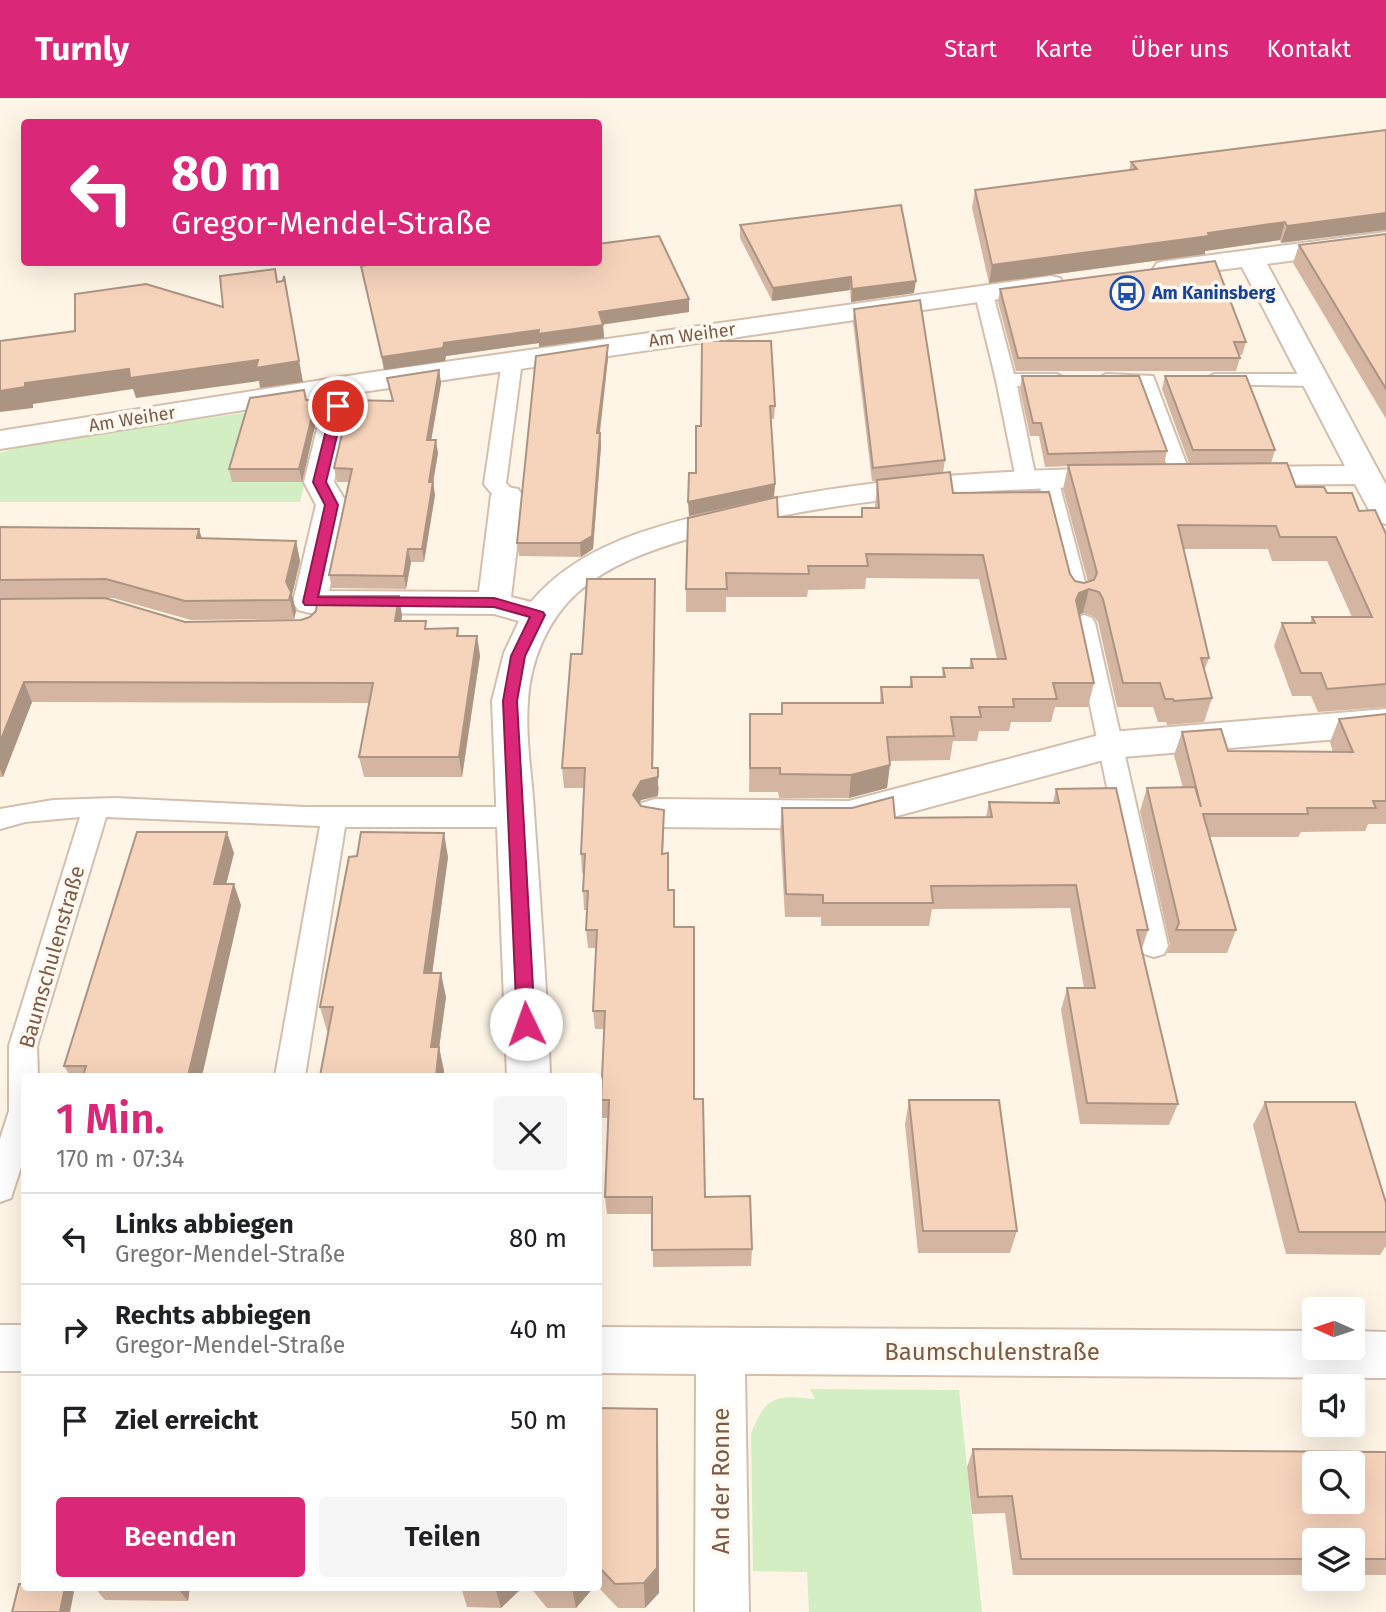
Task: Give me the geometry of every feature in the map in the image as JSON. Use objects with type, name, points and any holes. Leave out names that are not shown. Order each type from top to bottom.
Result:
[{"type":"street","points":[[1147,271],[1386,240]]},
{"type":"street","points":[[1251,259],[1386,514]]},
{"type":"street","name":"Am Weiher","points":[[0,440],[342,386],[1078,280]]},
{"type":"street","points":[[342,386],[319,482],[332,505],[308,615],[494,603],[538,615]]},
{"type":"street","points":[[529,1073],[510,701],[518,656],[538,615],[566,584],[600,563],[638,545],[681,531],[789,503],[854,493],[1037,479],[1364,475]]},
{"type":"street","points":[[494,603],[507,496]]},
{"type":"street","points":[[655,813],[849,815],[1111,745],[1386,722]]},
{"type":"street","points":[[0,1348],[21,1348]]},
{"type":"street","name":"Baumschulenstraße","points":[[602,1350],[1386,1355]]},
{"type":"street","name":"An der Ronne","points":[[720,1350],[722,1612]]},
{"type":"lane","points":[[984,294],[1006,380],[1078,597]]},
{"type":"lane","points":[[507,496],[495,484],[512,361]]},
{"type":"lane","points":[[1006,380],[1153,380],[1159,476]]},
{"type":"lane","points":[[1188,380],[1314,380]]},
{"type":"lane","points":[[1084,623],[1154,946]]},
{"type":"lane","points":[[0,819],[19,813],[96,808],[334,818],[515,817]]},
{"type":"lane","name":"Baumschulenstraße","points":[[23,1073],[23,1046],[96,808]]},
{"type":"lane","points":[[291,1073],[334,818]]},
{"type":"lane","name":"Baumschulenstraße","points":[[0,1188],[21,1121]]},
{"type":"green space","points":[[312,403],[325,410],[324,413],[253,414],[232,481],[305,482],[300,502],[0,502],[0,453],[28,444]]},
{"type":"green space","points":[[810,1389],[959,1390],[982,1612],[809,1612],[807,1572],[753,1571],[751,1434],[768,1404],[791,1397],[815,1399]]},
{"type":"building","points":[[1386,130],[1386,213],[1287,226],[1285,222],[1208,233],[1209,236],[992,265],[975,190],[1137,169],[1131,162]]},
{"type":"building","points":[[901,205],[916,281],[852,289],[851,277],[773,288],[740,225]]},
{"type":"building","points":[[1386,234],[1386,389],[1299,245]]},
{"type":"building","points":[[659,236],[689,299],[599,312],[603,325],[538,334],[539,330],[444,343],[443,348],[382,357],[361,266],[602,266],[602,243]]},
{"type":"building","points":[[1215,261],[1246,342],[1234,342],[1240,358],[1018,358],[1000,289]]},
{"type":"building","points":[[275,269],[277,282],[283,281],[284,276],[299,361],[256,368],[258,360],[130,378],[129,369],[25,383],[25,387],[0,391],[0,341],[75,331],[75,294],[146,284],[223,307],[220,276]]},
{"type":"building","points":[[920,300],[945,460],[873,468],[854,309]]},
{"type":"building","points":[[702,341],[771,341],[775,406],[770,406],[775,484],[688,502],[689,473],[696,473],[696,426],[701,426]]},
{"type":"building","points":[[608,345],[597,433],[600,433],[592,536],[580,543],[517,543],[536,356]]},
{"type":"building","points":[[439,370],[427,440],[436,440],[429,482],[433,482],[422,549],[408,549],[404,576],[329,575],[352,469],[334,468],[350,400],[393,401],[387,378]]},
{"type":"building","points":[[1022,376],[1139,376],[1167,451],[1048,454],[1041,423],[1033,423]]},
{"type":"building","points":[[1165,376],[1246,376],[1275,450],[1193,450]]},
{"type":"building","points":[[304,390],[306,400],[316,400],[299,469],[229,469],[250,398]]},
{"type":"building","points":[[1287,463],[1296,487],[1324,487],[1327,493],[1352,493],[1359,511],[1375,510],[1386,534],[1386,684],[1327,689],[1321,673],[1301,673],[1282,623],[1315,623],[1312,617],[1372,617],[1336,537],[1280,537],[1276,526],[1178,525],[1209,658],[1201,658],[1212,698],[1174,701],[1165,699],[1160,683],[1123,683],[1103,599],[1099,592],[1089,589],[1079,593],[1076,600],[1094,683],[1053,683],[1057,699],[1013,699],[1014,707],[979,707],[981,717],[951,717],[954,736],[887,737],[890,765],[851,775],[780,774],[780,768],[750,768],[750,714],[782,714],[782,703],[883,703],[881,687],[912,687],[911,677],[945,677],[943,668],[973,668],[971,659],[1006,659],[983,555],[866,554],[868,566],[808,566],[809,574],[726,573],[727,589],[686,589],[688,518],[777,497],[778,517],[862,517],[862,508],[879,508],[877,480],[950,472],[953,493],[1049,492],[1070,574],[1075,581],[1084,583],[1094,580],[1097,573],[1068,465]]},
{"type":"building","points":[[0,527],[199,529],[197,538],[296,541],[286,582],[291,592],[289,600],[185,601],[106,579],[0,580]]},
{"type":"building","points":[[587,579],[655,579],[652,768],[658,768],[658,777],[641,781],[633,795],[641,806],[664,810],[662,854],[668,853],[668,890],[674,890],[674,927],[694,927],[694,1099],[703,1099],[705,1197],[750,1196],[752,1249],[652,1250],[652,1197],[605,1197],[609,1100],[602,1100],[605,1011],[593,1011],[597,930],[586,930],[588,891],[583,891],[585,854],[581,854],[585,768],[562,768],[571,654],[582,654]]},
{"type":"building","points":[[318,596],[399,596],[395,621],[426,621],[425,629],[458,628],[457,636],[477,636],[459,757],[359,757],[373,683],[24,682],[0,742],[0,599],[105,598],[185,622],[301,620],[316,611]]},
{"type":"building","points":[[1386,714],[1386,801],[1373,801],[1376,808],[1307,808],[1308,814],[1203,814],[1236,930],[1176,930],[1179,923],[1147,788],[1195,787],[1201,807],[1182,732],[1221,729],[1228,751],[1353,752],[1339,719]]},
{"type":"building","points":[[1116,788],[1148,930],[1137,930],[1178,1104],[1087,1103],[1067,988],[1095,988],[1076,885],[931,886],[933,903],[823,903],[823,895],[786,894],[782,808],[852,808],[893,797],[895,818],[992,817],[989,802],[1059,803],[1056,789]]},
{"type":"building","points":[[137,832],[227,832],[214,884],[234,884],[189,1073],[84,1073],[86,1066],[64,1066]]},
{"type":"building","points":[[361,832],[444,833],[424,973],[441,973],[431,1047],[439,1047],[436,1073],[321,1073],[333,1007],[320,1007],[349,857],[357,856]]},
{"type":"building","points":[[909,1100],[999,1100],[1017,1231],[923,1231]]},
{"type":"building","points":[[1265,1102],[1355,1102],[1386,1203],[1386,1232],[1299,1232]]},
{"type":"building","points":[[602,1408],[657,1409],[657,1568],[644,1583],[615,1584],[602,1570]]},
{"type":"building","points":[[973,1449],[1302,1451],[1302,1514],[1365,1514],[1365,1452],[1386,1452],[1386,1559],[1365,1559],[1365,1528],[1302,1528],[1302,1559],[1021,1559],[1012,1496],[978,1497]]},
{"type":"building","points":[[19,1584],[21,1591],[64,1591],[60,1612],[12,1612]]},
{"type":"place","name":"Am Kaninsberg","points":[[1127,293]]},
{"type":"route","points":[[338,406],[319,482],[332,505],[310,602],[494,603],[538,615],[518,656],[510,701],[526,1024]]}]
